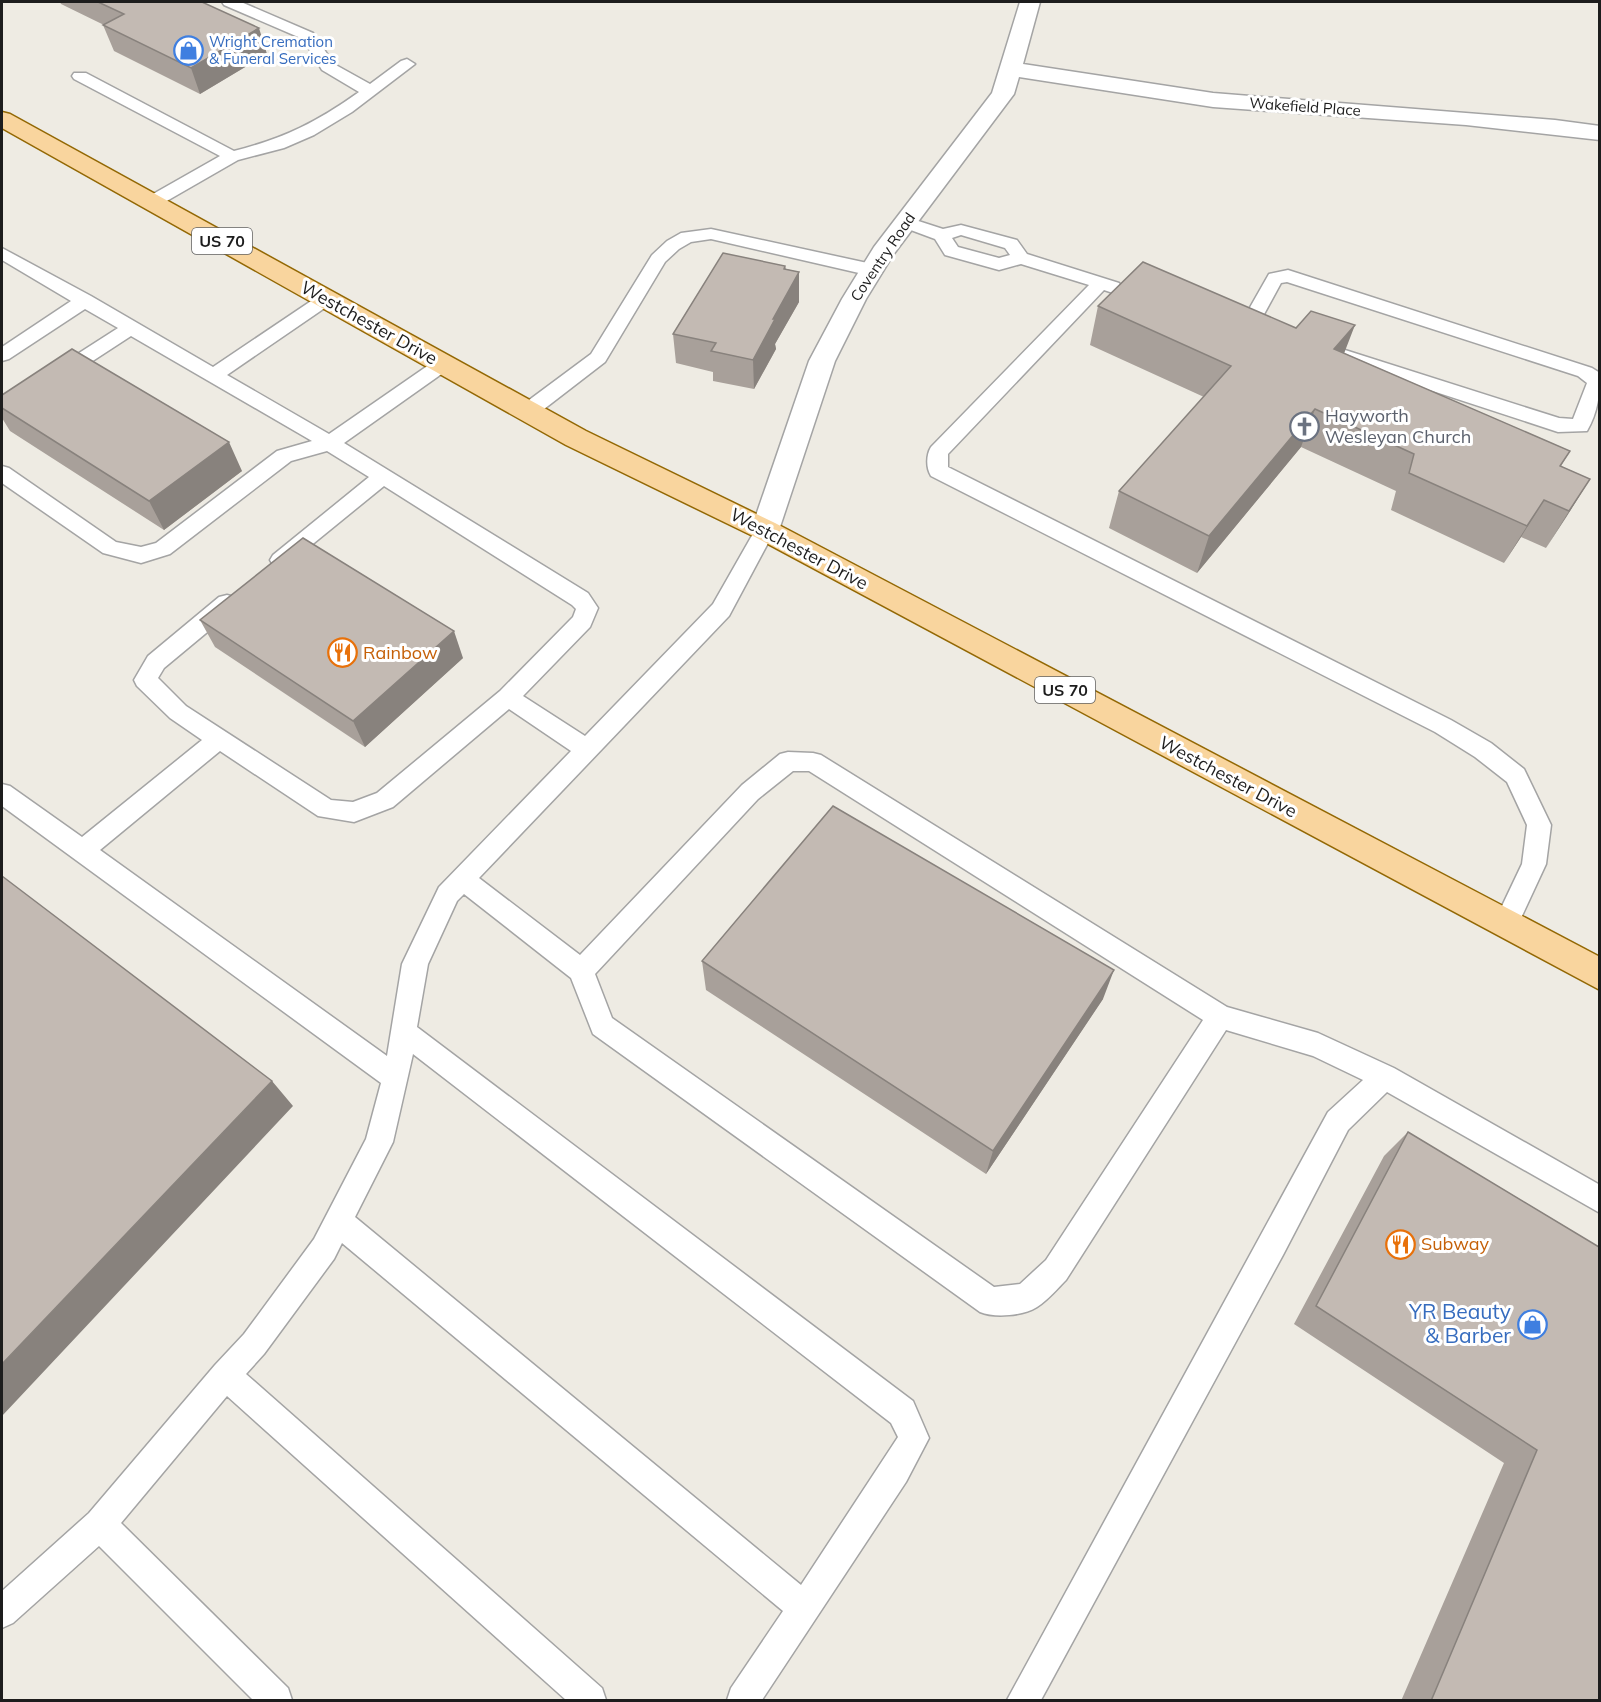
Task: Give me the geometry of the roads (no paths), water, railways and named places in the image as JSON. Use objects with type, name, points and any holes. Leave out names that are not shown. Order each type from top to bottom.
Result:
[{"type":"main road","name":"Westchester Drive","points":[[2,119],[576,438],[765,530],[1599,975]]},
{"type":"street","name":"Coventry Road","points":[[765,530],[822,361],[872,270],[1003,94],[1030,2]]},
{"type":"street","name":"Wakefield Place","points":[[1012,69],[1154,93],[1241,103],[1532,122],[1599,132]]},
{"type":"lane","points":[[229,2],[308,36],[328,67],[370,91]]},
{"type":"lane","points":[[153,202],[232,156],[279,145],[308,132],[406,64]]},
{"type":"lane","points":[[80,76],[232,156]]},
{"type":"lane","points":[[906,222],[942,235],[951,251],[999,264],[1021,258],[1136,293]]},
{"type":"lane","points":[[528,411],[598,358],[658,259],[687,237],[711,234],[872,270]]},
{"type":"lane","points":[[2,253],[330,443],[579,599],[587,608],[582,621],[508,697],[385,800],[354,812],[326,809],[178,712],[145,680],[156,662],[246,587]]},
{"type":"lane","points":[[1249,325],[1275,278],[1288,276],[1585,372],[1597,381],[1580,426],[1558,425],[1327,350]]},
{"type":"lane","points":[[1101,284],[938,452],[938,471],[1443,726],[1483,750],[1516,776],[1539,825],[1534,864],[1505,925]]},
{"type":"lane","points":[[213,375],[326,299]]},
{"type":"lane","points":[[2,355],[85,300]]},
{"type":"lane","points":[[1227,319],[1271,333]]},
{"type":"lane","points":[[42,386],[132,327]]},
{"type":"lane","points":[[2,473],[110,548],[141,555],[163,549],[284,456],[330,443],[443,364]]},
{"type":"lane","points":[[265,573],[383,476]]},
{"type":"lane","points":[[2,1612],[100,1524],[261,1335],[324,1249],[379,1142],[396,1078],[415,964],[448,894],[722,610],[765,530]]},
{"type":"lane","points":[[508,697],[588,750]]},
{"type":"lane","points":[[81,852],[219,739]]},
{"type":"lane","points":[[581,971],[750,792],[788,761],[813,762],[1220,1017],[1318,1045],[1385,1077],[1599,1200]]},
{"type":"lane","points":[[2,793],[396,1078]]},
{"type":"lane","points":[[462,879],[581,971],[602,1026],[990,1302],[1027,1297],[1056,1270],[1220,1017]]},
{"type":"lane","points":[[404,1032],[902,1412],[914,1438],[895,1471],[743,1701]]},
{"type":"lane","points":[[1023,1701],[1273,1245],[1338,1121],[1385,1077]]},
{"type":"lane","points":[[338,1221],[804,1608]]},
{"type":"lane","points":[[225,1375],[590,1701]]},
{"type":"lane","points":[[100,1524],[276,1701]]},
{"type":"place","name":"Wright Cremation & Funeral Services","points":[[188,51]]},
{"type":"place","name":"Hayworth Wesleyan Church","points":[[1304,426]]},
{"type":"place","name":"Rainbow","points":[[342,653]]},
{"type":"place","name":"Subway","points":[[1400,1244]]},
{"type":"place","name":"YR Beauty & Barber","points":[[1532,1324]]}]
